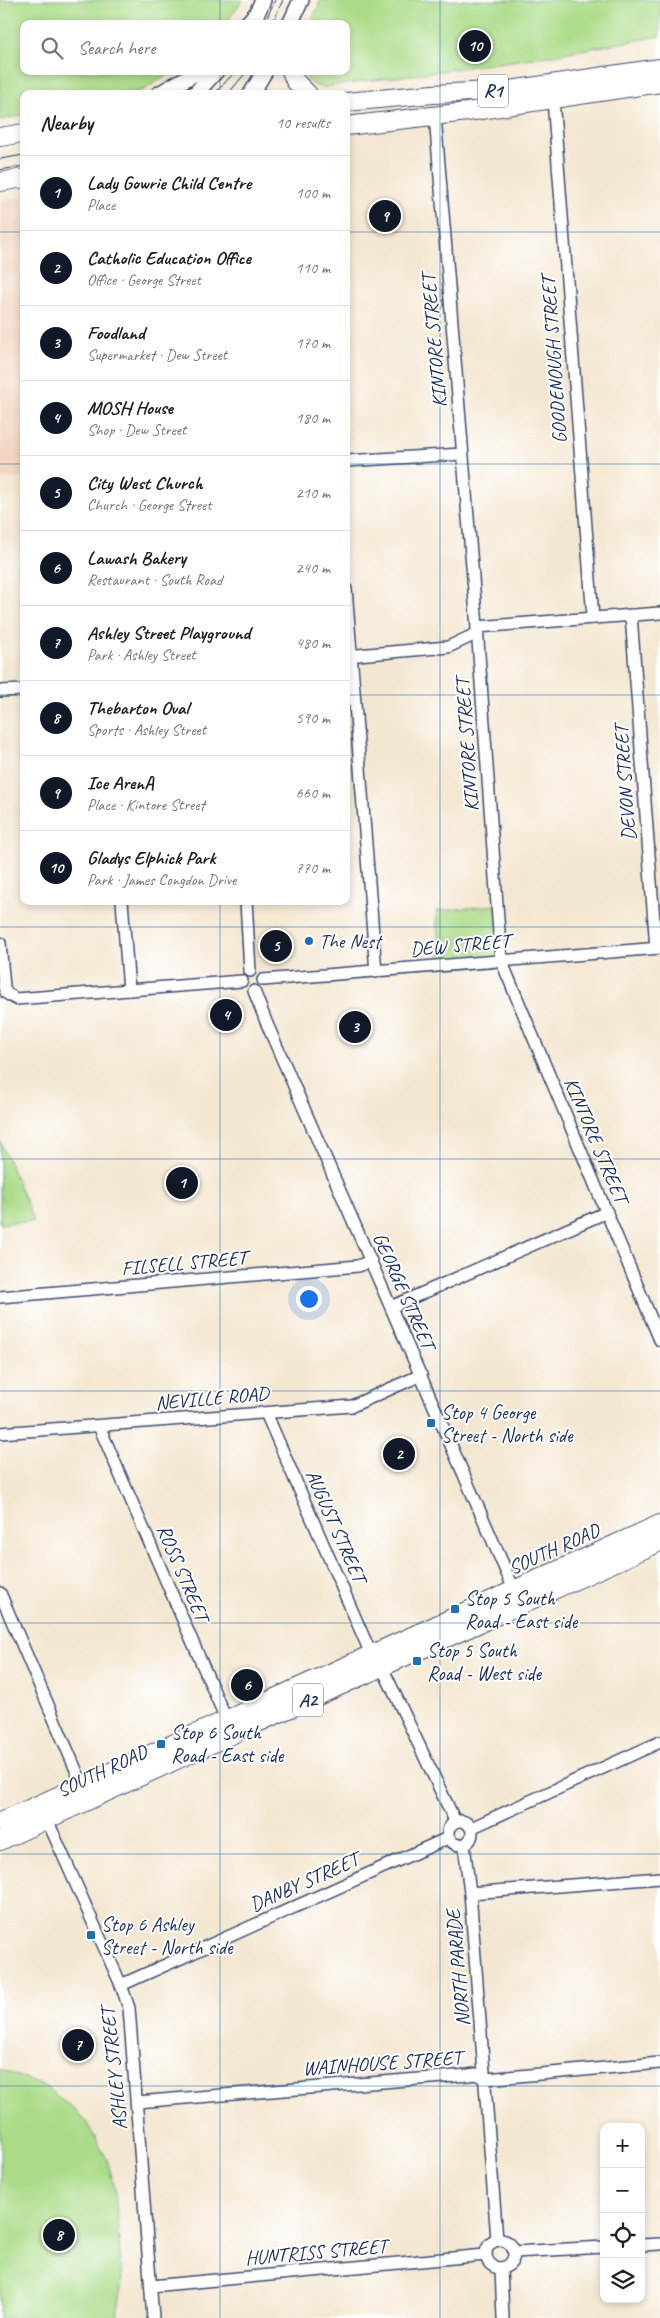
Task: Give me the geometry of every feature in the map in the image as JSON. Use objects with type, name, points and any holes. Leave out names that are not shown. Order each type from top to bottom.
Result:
[{"type":"highway","name":"R1","points":[[350,126],[434,116],[660,68]]},
{"type":"highway","points":[[292,75],[294,80],[304,90]]},
{"type":"highway","name":"R1","points":[[350,102],[432,94],[510,90],[552,91],[660,83]]},
{"type":"highway","points":[[432,94],[434,116]]},
{"type":"highway","points":[[0,137],[20,134]]},
{"type":"highway","points":[[0,182],[20,179]]},
{"type":"highway","name":"SOUTH ROAD","points":[[0,1841],[44,1812],[517,1597],[660,1524]]},
{"type":"highway","name":"SOUTH ROAD","points":[[517,1597],[660,1542]]},
{"type":"highway","name":"SOUTH ROAD","points":[[0,1822],[44,1812]]},
{"type":"main road","points":[[292,20],[301,0]]},
{"type":"main road","points":[[166,90],[192,75]]},
{"type":"main road","points":[[198,90],[212,75]]},
{"type":"main road","points":[[253,90],[263,75]]},
{"type":"street","name":"GOODENOUGH STREET","points":[[552,91],[593,618]]},
{"type":"street","name":"KINTORE STREET","points":[[434,116],[478,630],[501,960],[660,1340]]},
{"type":"street","points":[[350,461],[462,454]]},
{"type":"street","points":[[350,656],[448,647],[478,630],[660,613]]},
{"type":"street","name":"DEVON STREET","points":[[632,615],[658,948]]},
{"type":"street","points":[[350,668],[376,972]]},
{"type":"street","points":[[0,691],[20,690]]},
{"type":"street","points":[[122,905],[129,990]]},
{"type":"street","points":[[246,905],[250,970]]},
{"type":"street","points":[[0,943],[4,987],[10,997],[16,999],[242,981]]},
{"type":"street","name":"DEW STREET","points":[[263,980],[658,948]]},
{"type":"street","points":[[250,970],[260,974],[263,980],[260,988],[254,991],[246,989],[242,981],[244,974],[250,970]]},
{"type":"street","name":"GEORGE STREET","points":[[254,991],[266,1024],[517,1597]]},
{"type":"street","points":[[391,1307],[606,1212]]},
{"type":"street","name":"FILSELL STREET","points":[[0,1297],[358,1266],[370,1261]]},
{"type":"street","name":"NEVILLE ROAD","points":[[0,1433],[352,1406],[421,1375]]},
{"type":"street","name":"AUGUST STREET","points":[[266,1412],[377,1661]]},
{"type":"street","name":"ROSS STREET","points":[[99,1426],[229,1727]]},
{"type":"street","points":[[0,1593],[86,1792]]},
{"type":"street","points":[[377,1661],[455,1821]]},
{"type":"street","points":[[471,1828],[660,1742]]},
{"type":"street","name":"ASHLEY STREET","points":[[44,1812],[121,1985],[129,2008],[153,2318]]},
{"type":"street","points":[[455,1821],[464,1821],[471,1828],[472,1836],[464,1845],[456,1845],[448,1838],[448,1830],[455,1821]]},
{"type":"street","name":"DANBY STREET","points":[[121,1985],[448,1838]]},
{"type":"street","name":"NORTH PARADE","points":[[464,1845],[486,2079],[497,2239]]},
{"type":"street","points":[[470,1893],[660,1878]]},
{"type":"street","name":"WAINHOUSE STREET","points":[[137,2102],[476,2074],[486,2079],[660,2063]]},
{"type":"street","points":[[497,2239],[504,2240],[511,2245],[514,2252],[513,2260],[507,2266],[501,2268],[488,2263],[485,2255],[490,2242],[497,2239]]},
{"type":"street","points":[[645,2245],[660,2244]]},
{"type":"street","points":[[514,2252],[600,2247]]},
{"type":"street","name":"HUNTRISS STREET","points":[[151,2286],[485,2255]]},
{"type":"street","points":[[501,2268],[503,2318]]},
{"type":"shaded area","points":[[20,198],[20,478],[0,479],[0,201]]},
{"type":"green space","points":[[0,0],[243,0],[228,20],[20,20],[20,75],[168,75],[142,90],[20,90],[20,116],[0,120]]},
{"type":"green space","points":[[321,0],[660,0],[660,36],[548,56],[325,87],[309,82],[306,75],[350,75],[350,20],[312,20]]},
{"type":"green space","points":[[497,905],[501,960],[440,966],[436,911]]},
{"type":"green space","points":[[0,1141],[34,1221],[0,1224]]},
{"type":"green space","points":[[0,2069],[46,2087],[84,2118],[107,2159],[115,2189],[122,2282],[117,2318],[0,2318]]},
{"type":"tram line","points":[[266,20],[275,0]]},
{"type":"tram line","points":[[274,20],[283,0]]},
{"type":"tram line","points":[[218,90],[232,75]]},
{"type":"tram line","points":[[231,90],[244,75]]},
{"type":"tram line","points":[[0,159],[20,156]]},
{"type":"tram line","points":[[0,170],[20,167]]},
{"type":"place","name":"Gladys Elphick Park","points":[[475,46]]},
{"type":"place","name":"Ice ArenA","points":[[385,216]]},
{"type":"place","name":"The Nest","points":[[309,941]]},
{"type":"place","name":"City West Church","points":[[276,946]]},
{"type":"place","name":"MOSH House","points":[[226,1015]]},
{"type":"place","name":"Foodland","points":[[355,1027]]},
{"type":"place","name":"Lady Gowrie Child Centre","points":[[182,1183]]},
{"type":"place","name":"Stop 4 George Street - North side","points":[[431,1423]]},
{"type":"place","name":"Catholic Education Office","points":[[399,1454]]},
{"type":"place","name":"Stop 5 South Road - East side","points":[[455,1609]]},
{"type":"place","name":"Stop 5 South Road - West side","points":[[417,1661]]},
{"type":"place","name":"Lawash Bakery","points":[[247,1685]]},
{"type":"place","name":"Stop 6 South Road - East side","points":[[161,1744]]},
{"type":"place","name":"Stop 6 Ashley Street - North side","points":[[91,1935]]},
{"type":"place","name":"Ashley Street Playground","points":[[78,2045]]},
{"type":"place","name":"Thebarton Oval","points":[[59,2235]]}]
